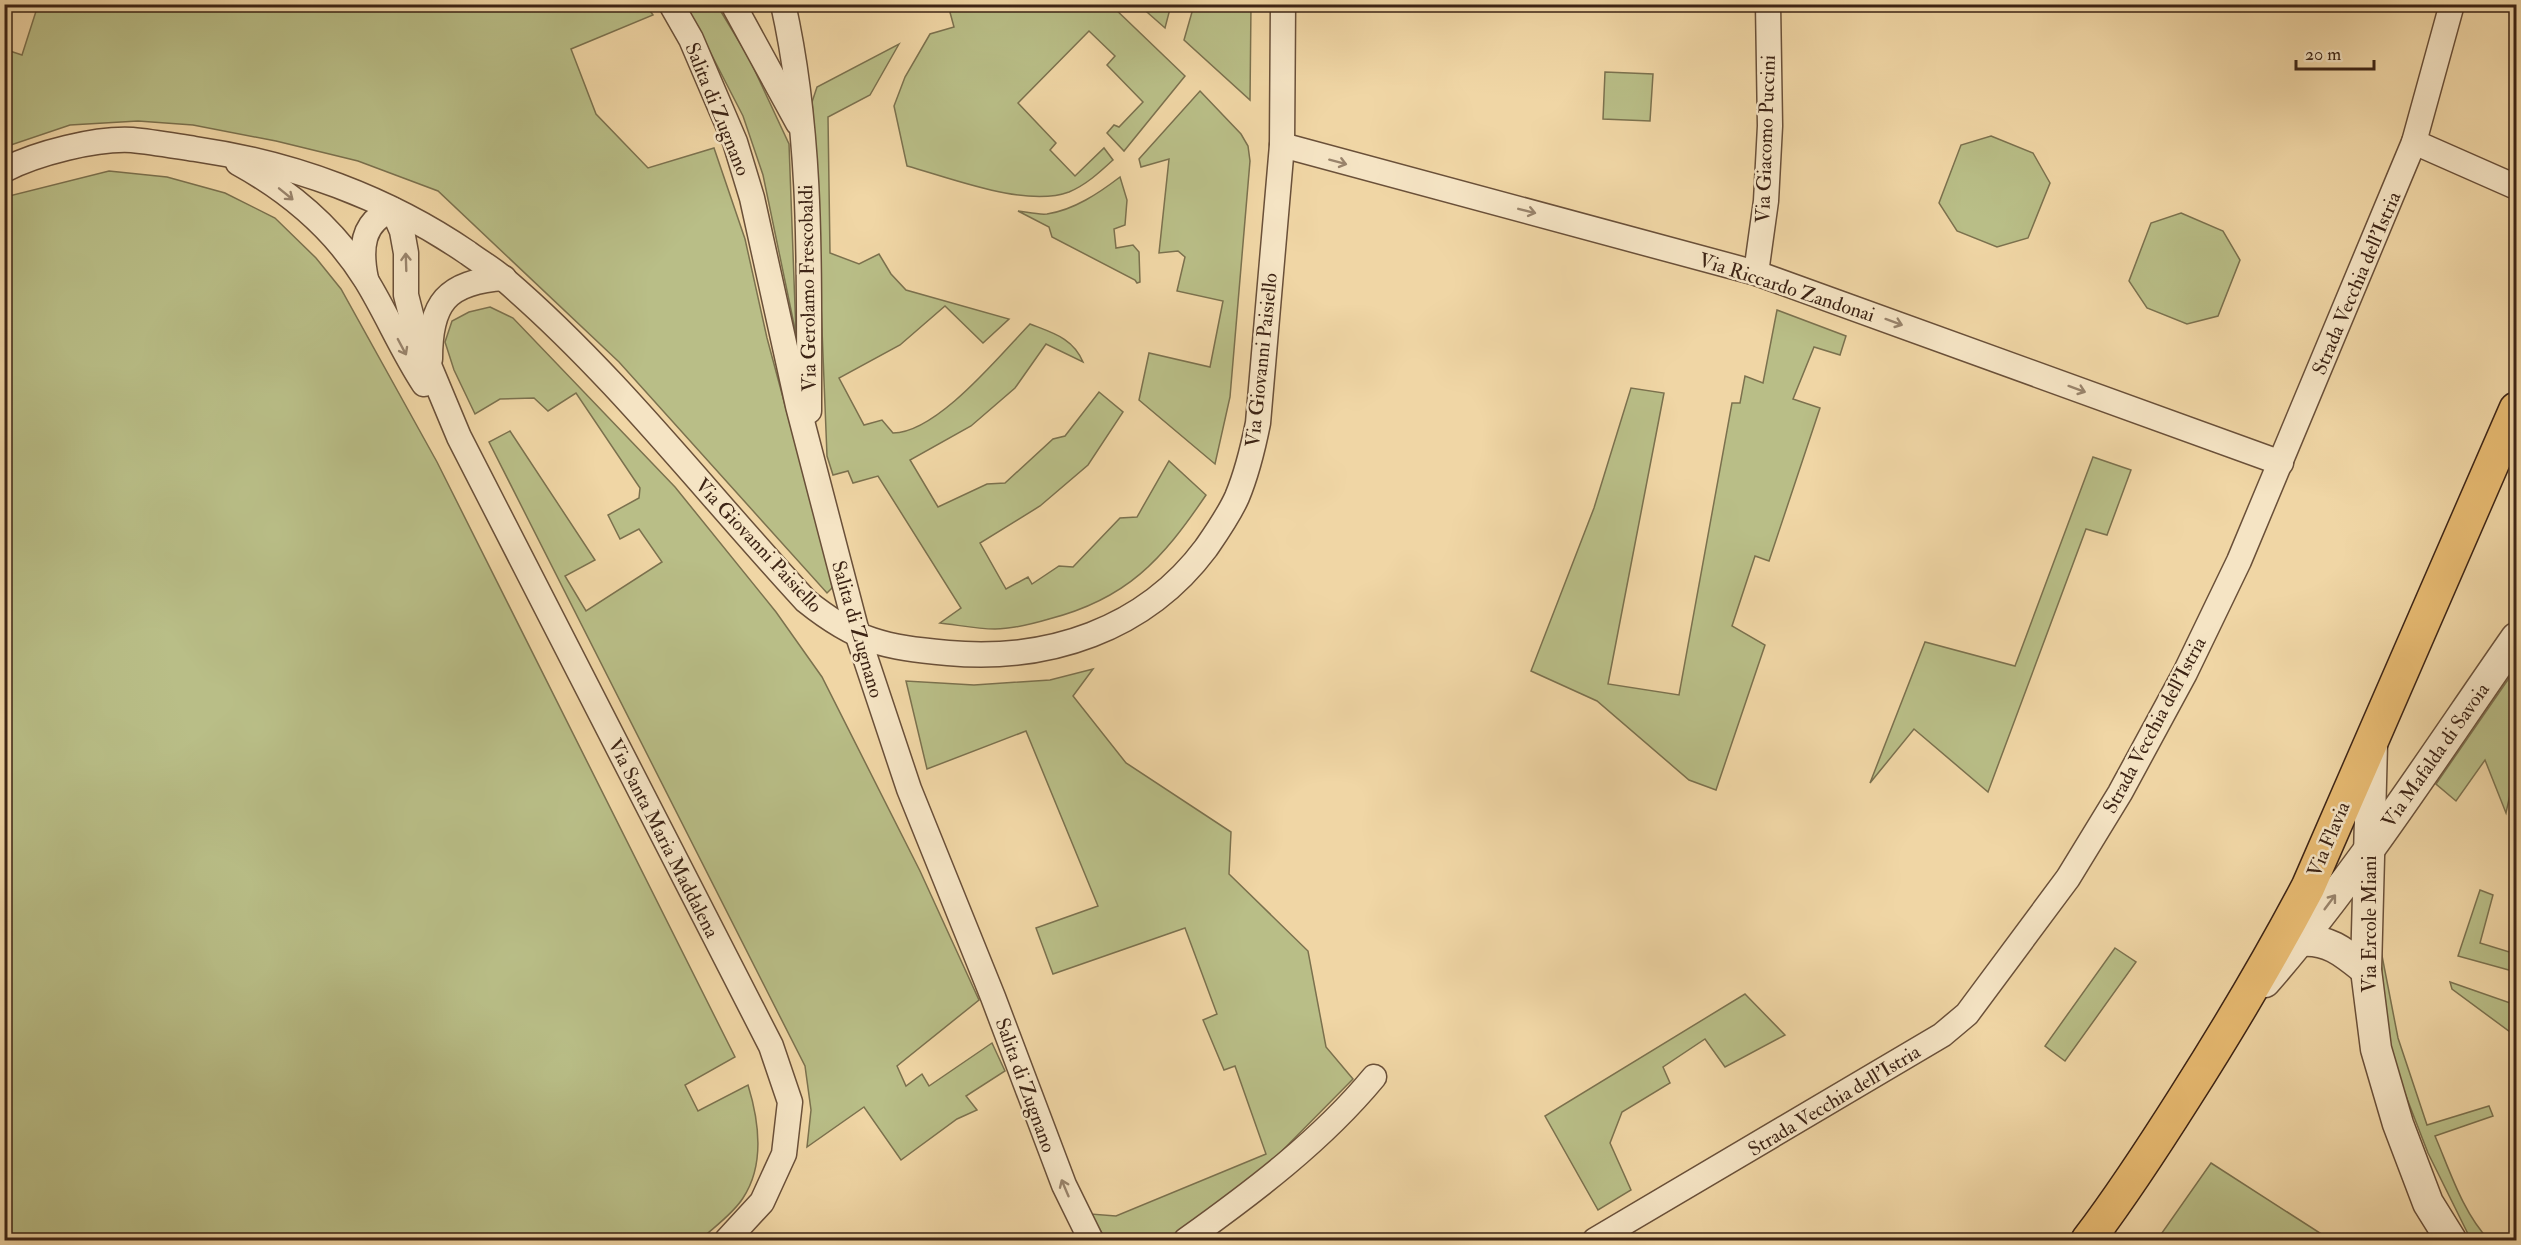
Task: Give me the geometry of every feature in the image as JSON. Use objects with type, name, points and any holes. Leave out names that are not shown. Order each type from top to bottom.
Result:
[{"type":"main road","name":"Via Flavia","points":[[2088,1240],[2125,1192],[2240,1012],[2307,887],[2517,409]]},
{"type":"street","name":"Salita di Zugnano","points":[[671,4],[690,39],[735,142],[752,198],[798,406],[858,636],[909,789],[993,997],[1064,1185],[1091,1240]]},
{"type":"street","name":"Via Gerolamo Frescobaldi","points":[[733,4],[803,133]]},
{"type":"street","name":"Via Gerolamo Frescobaldi","points":[[783,4],[799,91],[803,133],[807,226],[809,443]]},
{"type":"street","name":"Via Giovanni Paisiello","points":[[393,210],[449,240],[504,278],[551,321],[642,414],[806,601],[832,622],[858,636],[880,644],[915,650],[994,655],[1030,652],[1062,645],[1126,620],[1175,583],[1196,561],[1217,533],[1237,499],[1251,459],[1258,423],[1282,145],[1283,4]]},
{"type":"street","name":"Via Giacomo Puccini","points":[[1756,273],[1766,201],[1770,126],[1768,4]]},
{"type":"street","name":"Strada Vecchia dell'Istria","points":[[1595,1240],[1927,1045],[1967,1014],[2047,909],[2120,792],[2195,652],[2239,561],[2414,142],[2452,4]]},
{"type":"street","name":"Via Santa Maria Maddalena","points":[[4,170],[67,147],[130,140],[218,152],[306,173],[393,210],[402,231],[409,305],[416,333],[459,436],[771,1046],[790,1102],[784,1154],[762,1202],[727,1240]]},
{"type":"street","points":[[2414,142],[2517,187]]},
{"type":"street","name":"Via Riccardo Zandonai","points":[[1282,145],[1756,273],[2281,462]]},
{"type":"street","name":"Via Santa Maria Maddalena","points":[[218,152],[277,186],[309,212],[337,241],[366,279],[412,366],[459,436]]},
{"type":"street","name":"Via Santa Maria Maddalena","points":[[366,279],[361,256],[363,238],[373,220],[382,213],[393,210]]},
{"type":"street","name":"Via Santa Maria Maddalena","points":[[430,368],[430,332],[439,305],[455,291],[478,280],[504,278]]},
{"type":"street","name":"Via Mafalda di Savoia","points":[[2240,1012],[2300,941],[2369,849],[2517,638]]},
{"type":"street","name":"Via Ercole Miani","points":[[2372,735],[2366,970],[2376,1049],[2398,1124],[2428,1203],[2451,1240]]},
{"type":"street","points":[[2300,941],[2319,941],[2330,944],[2366,970]]},
{"type":"street","points":[[1186,1240],[1278,1172],[1356,1099],[1374,1077]]},
{"type":"green space","points":[[38,5],[646,5],[653,15],[571,49],[596,114],[648,168],[714,148],[745,239],[767,338],[830,573],[832,588],[827,593],[619,362],[438,191],[358,161],[276,141],[193,125],[138,121],[70,125],[5,147],[4,49],[22,55]]},
{"type":"green space","points":[[686,5],[717,5],[749,58],[789,144],[796,334],[763,175],[743,116]]},
{"type":"green space","points":[[948,5],[1111,5],[1185,76],[1124,151],[1107,133],[1114,125],[1119,127],[1143,102],[1107,65],[1115,56],[1089,31],[1018,103],[1056,143],[1050,150],[1075,176],[1104,148],[1113,160],[1098,174],[1069,192],[1051,196],[1010,194],[988,190],[907,166],[894,106],[905,77],[930,34],[954,27]]},
{"type":"green space","points":[[1139,5],[1171,5],[1165,28]]},
{"type":"green space","points":[[1194,5],[1251,5],[1250,100],[1184,40]]},
{"type":"green space","points":[[899,44],[870,95],[828,117],[830,253],[859,264],[879,254],[891,274],[906,290],[1009,319],[983,343],[945,306],[900,345],[839,378],[864,425],[882,420],[893,433],[910,430],[929,420],[967,390],[1030,324],[1068,342],[1083,362],[1046,344],[1015,388],[971,426],[910,460],[938,507],[987,484],[1005,483],[1053,439],[1065,436],[1099,392],[1123,412],[1088,465],[1040,506],[980,543],[1006,589],[1028,577],[1032,584],[1059,566],[1073,567],[1120,518],[1137,517],[1169,461],[1206,495],[1158,558],[1121,588],[1076,611],[1022,626],[988,629],[940,623],[961,608],[878,476],[853,483],[848,471],[833,475],[827,456],[812,102],[817,87]]},
{"type":"green space","points":[[1605,72],[1653,74],[1650,121],[1603,119]]},
{"type":"green space","points":[[1200,91],[1241,134],[1248,146],[1250,161],[1230,397],[1215,464],[1139,400],[1149,353],[1210,367],[1223,301],[1177,291],[1185,257],[1178,251],[1159,253],[1169,159],[1141,167],[1139,159]]},
{"type":"green space","points":[[1991,136],[2033,153],[2050,183],[2028,238],[1997,247],[1957,231],[1939,203],[1961,145]]},
{"type":"green space","points":[[109,171],[167,177],[225,193],[275,218],[316,258],[341,289],[437,462],[735,1057],[685,1085],[698,1111],[748,1085],[757,1128],[755,1171],[739,1204],[700,1240],[5,1240],[5,197]]},
{"type":"green space","points":[[1120,177],[1127,200],[1125,225],[1114,229],[1116,248],[1133,245],[1139,252],[1140,282],[1137,283],[1052,237],[1049,227],[1018,211],[1044,214],[1067,209],[1095,195]]},
{"type":"green space","points":[[2181,213],[2223,231],[2240,260],[2218,316],[2187,324],[2147,308],[2129,281],[2151,223]]},
{"type":"green space","points":[[490,307],[513,318],[675,487],[776,612],[822,677],[920,871],[979,1000],[897,1066],[906,1086],[922,1074],[929,1086],[992,1043],[1005,1071],[966,1096],[977,1110],[957,1119],[901,1160],[864,1107],[807,1147],[811,1110],[805,1066],[489,442],[510,431],[595,560],[565,576],[586,611],[662,562],[639,529],[620,539],[608,515],[639,498],[640,488],[576,393],[548,411],[534,398],[500,399],[475,414],[454,370],[445,342],[452,321],[469,312]]},
{"type":"green space","points":[[1777,310],[1846,336],[1840,355],[1814,347],[1793,399],[1820,408],[1769,561],[1755,556],[1732,626],[1765,645],[1716,790],[1689,780],[1597,701],[1531,671],[1594,508],[1631,388],[1664,393],[1608,684],[1679,695],[1732,403],[1740,403],[1745,376],[1763,383]]},
{"type":"green space","points":[[2093,457],[2131,470],[2107,535],[2086,529],[1988,792],[1914,729],[1870,783],[1925,642],[2015,666]]},
{"type":"green space","points":[[2516,668],[2516,767],[2506,813],[2485,760],[2456,801],[2436,784]]},
{"type":"green space","points":[[1093,669],[1073,696],[1126,763],[1231,832],[1229,874],[1308,951],[1326,1047],[1353,1079],[1267,1166],[1168,1240],[1106,1240],[1091,1214],[1116,1216],[1266,1154],[1235,1066],[1224,1070],[1203,1020],[1217,1014],[1185,928],[1053,974],[1036,928],[1098,906],[1026,731],[927,769],[906,681],[974,685],[1050,680]]},
{"type":"green space","points":[[2480,890],[2493,895],[2480,943],[2516,954],[2516,972],[2458,956]]},
{"type":"green space","points":[[2377,930],[2398,1038],[2427,1125],[2489,1106],[2493,1116],[2435,1136],[2464,1204],[2489,1240],[2471,1240],[2428,1153],[2387,1047]]},
{"type":"green space","points":[[2115,948],[2136,962],[2065,1061],[2045,1046]]},
{"type":"green space","points":[[2450,982],[2516,1005],[2516,1057],[2510,1032],[2452,989]]},
{"type":"green space","points":[[1745,994],[1785,1035],[1725,1067],[1705,1039],[1663,1067],[1670,1083],[1622,1112],[1610,1143],[1631,1190],[1598,1210],[1545,1116]]},
{"type":"green space","points":[[2211,1163],[2326,1237],[2406,1240],[2157,1240]]}]
